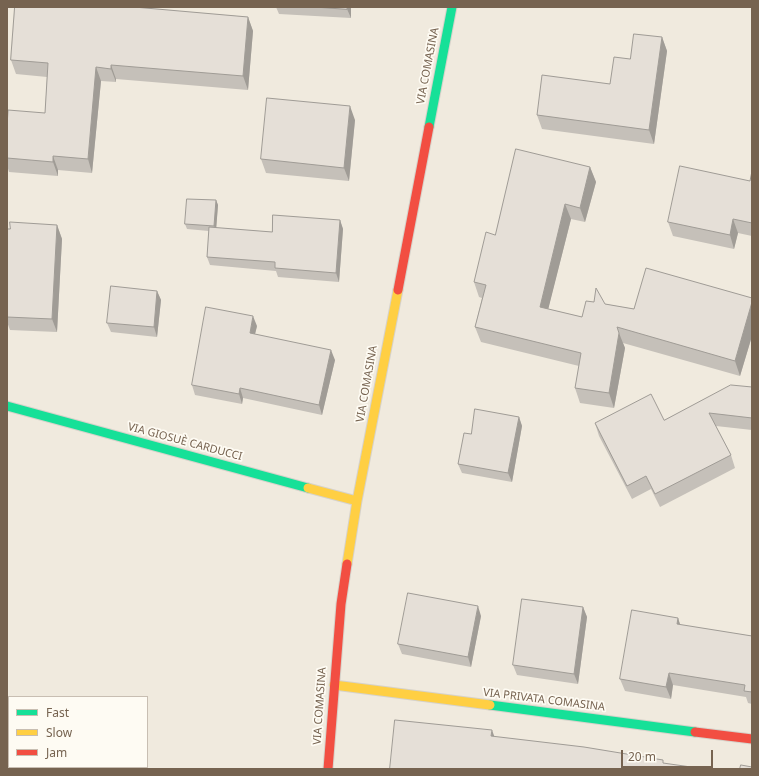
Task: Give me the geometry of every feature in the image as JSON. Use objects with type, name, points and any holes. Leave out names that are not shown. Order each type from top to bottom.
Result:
[{"type":"street","name":"VIA COMASINA","points":[[328,769],[341,604],[357,501],[452,7]]},
{"type":"street","name":"VIA GIOSUÈ CARDUCCI","points":[[7,406],[357,501]]},
{"type":"street","name":"VIA PRIVATA COMASINA","points":[[334,685],[752,739]]},
{"type":"shaded area","points":[[7,7],[752,7],[752,769],[7,769]]},
{"type":"building","points":[[15,7],[134,7],[248,17],[243,76],[111,65],[111,69],[96,67],[88,159],[53,156],[53,162],[7,158],[8,110],[45,113],[48,63],[11,60]]},
{"type":"building","points":[[315,7],[347,7],[347,9]]},
{"type":"building","points":[[634,34],[662,37],[649,130],[537,115],[542,75],[610,84],[614,57],[630,59]]},
{"type":"building","points":[[267,98],[350,106],[344,168],[261,159]]},
{"type":"building","points":[[516,149],[590,167],[580,208],[565,204],[540,307],[582,317],[586,301],[594,302],[596,288],[605,304],[634,309],[646,268],[752,298],[735,361],[617,327],[619,333],[609,393],[575,388],[581,353],[475,327],[486,285],[474,282],[486,232],[495,235]]},
{"type":"building","points":[[680,166],[750,181],[752,171],[752,223],[733,219],[730,235],[668,222]]},
{"type":"building","points":[[187,199],[216,200],[214,226],[185,224]]},
{"type":"building","points":[[273,215],[340,220],[336,273],[275,268],[275,262],[207,257],[209,227],[272,232]]},
{"type":"building","points":[[10,222],[57,225],[52,319],[7,317],[7,229],[10,229]]},
{"type":"building","points":[[111,286],[157,291],[154,327],[107,323]]},
{"type":"building","points":[[206,307],[253,316],[250,333],[331,350],[319,405],[240,388],[239,394],[192,385]]},
{"type":"building","points":[[731,385],[752,387],[752,418],[709,413],[731,455],[655,494],[646,476],[627,486],[595,423],[651,394],[664,420]]},
{"type":"building","points":[[475,409],[519,417],[508,473],[458,464],[464,433],[471,434]]},
{"type":"building","points":[[408,593],[478,606],[468,657],[398,644]]},
{"type":"building","points":[[522,599],[583,607],[574,674],[513,665]]},
{"type":"building","points":[[632,610],[678,618],[677,624],[752,636],[752,692],[744,691],[745,685],[669,673],[666,687],[620,679]]},
{"type":"building","points":[[395,720],[492,730],[491,736],[584,747],[663,760],[663,763],[705,769],[390,769]]},
{"type":"building","points":[[741,765],[752,767],[752,769],[740,769]]},
{"type":"traffic: fast","points":[[429,127],[452,7]]},
{"type":"traffic: fast","points":[[7,406],[308,488]]},
{"type":"traffic: fast","points":[[490,705],[695,732]]},
{"type":"traffic: slow","points":[[347,564],[357,501],[398,290]]},
{"type":"traffic: slow","points":[[308,488],[357,501]]},
{"type":"traffic: slow","points":[[334,685],[490,705]]},
{"type":"traffic: jam","points":[[398,290],[429,127]]},
{"type":"traffic: jam","points":[[328,769],[341,604],[347,564]]},
{"type":"traffic: jam","points":[[695,732],[752,739]]}]
